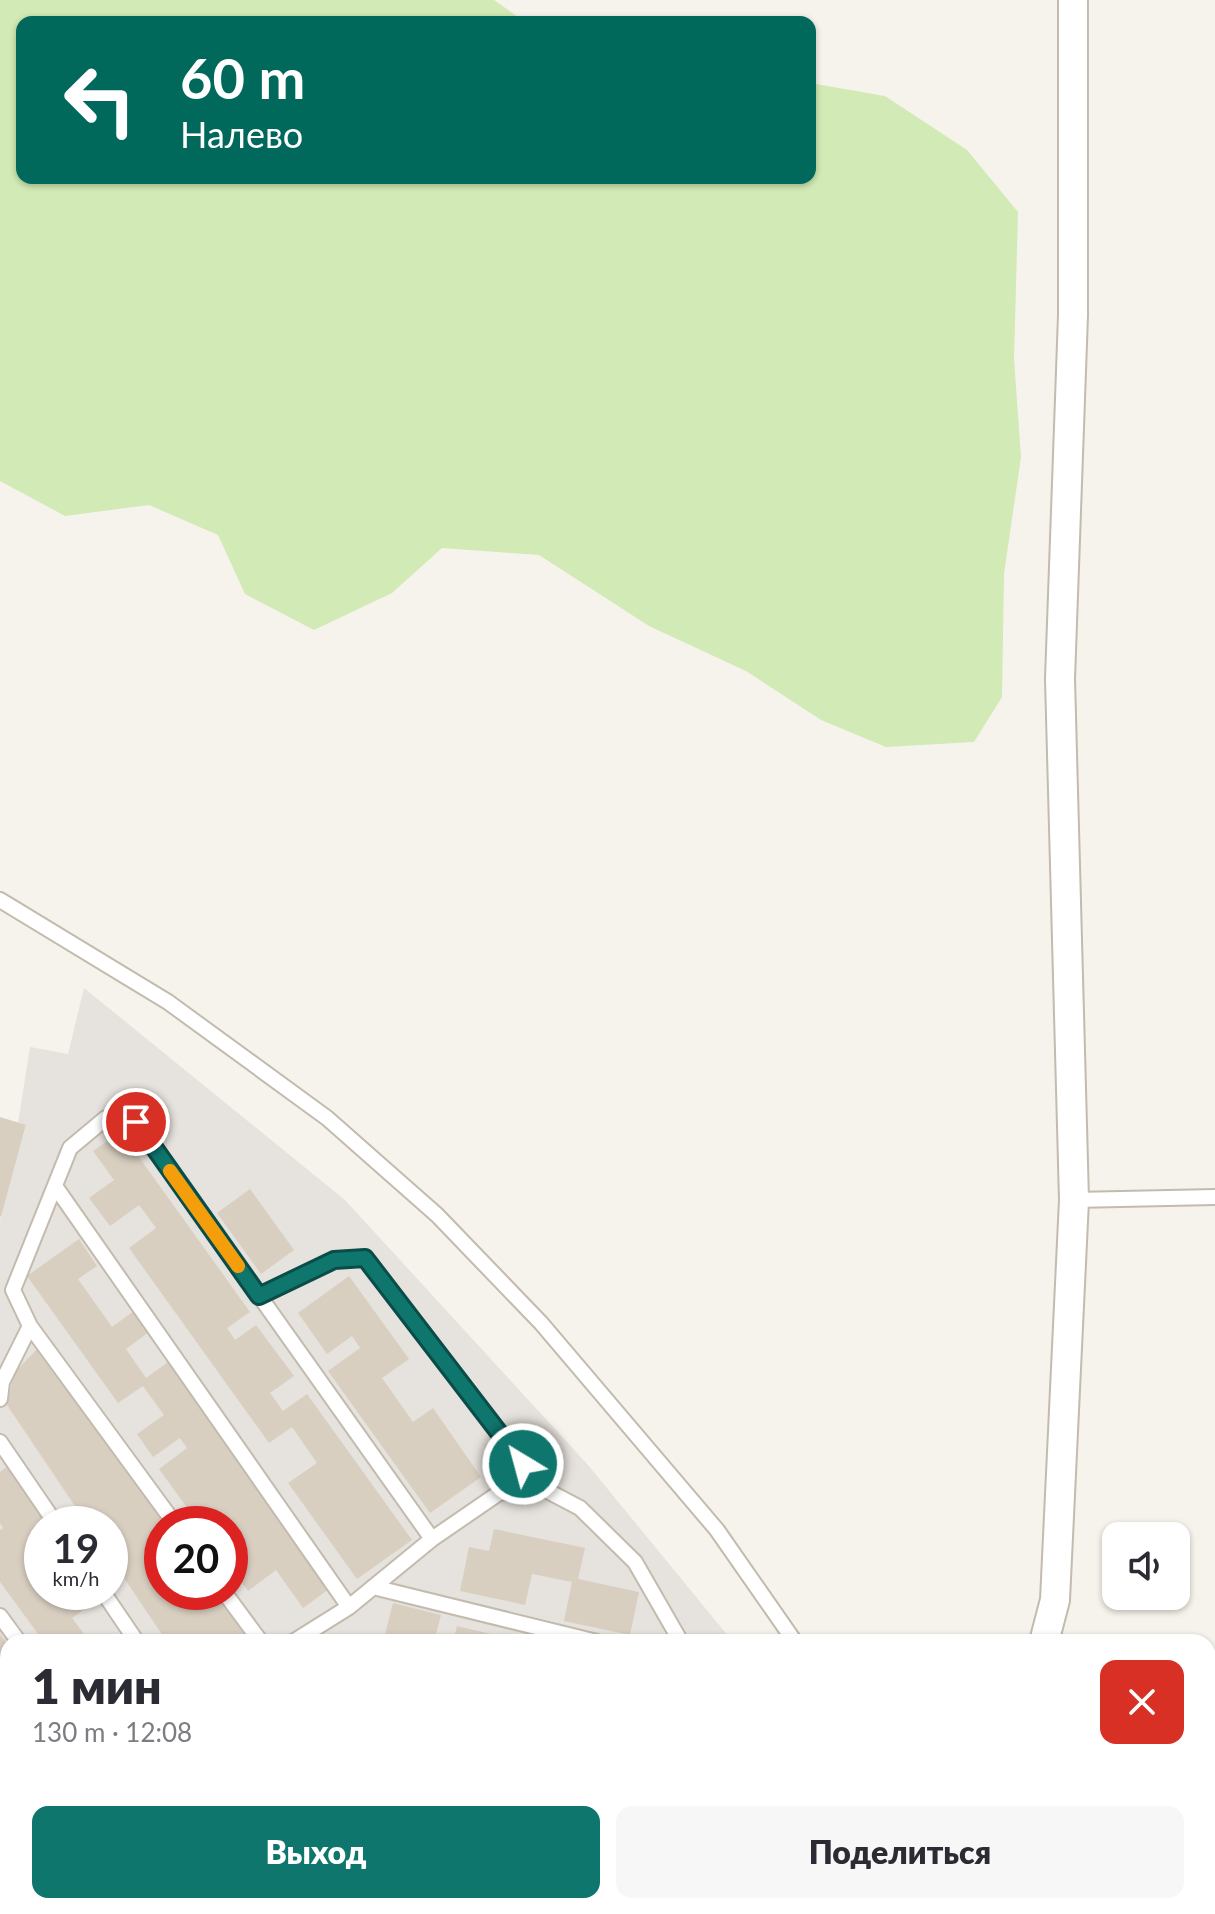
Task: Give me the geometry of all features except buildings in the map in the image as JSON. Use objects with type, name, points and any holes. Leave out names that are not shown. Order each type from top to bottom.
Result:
[{"type":"street","points":[[1046,1634],[1055,1600],[1074,1200],[1060,679],[1073,315],[1073,0]]},
{"type":"lane","points":[[0,900],[168,1002],[327,1118],[437,1215],[541,1323],[717,1530],[789,1634]]},
{"type":"lane","points":[[162,1506],[30,1326],[13,1290],[70,1148],[106,1118],[136,1122],[432,1539]]},
{"type":"lane","points":[[55,1186],[349,1607]]},
{"type":"lane","points":[[1074,1200],[1215,1197]]},
{"type":"lane","points":[[259,1296],[334,1260],[365,1258],[540,1487],[580,1508],[635,1562],[676,1634]]},
{"type":"lane","points":[[0,1399],[2,1382],[30,1326]]},
{"type":"lane","points":[[0,1442],[44,1506]]},
{"type":"lane","points":[[306,1634],[349,1607],[432,1539],[499,1493],[540,1487]]},
{"type":"lane","points":[[373,1587],[564,1634]]},
{"type":"lane","points":[[115,1610],[132,1634]]},
{"type":"lane","points":[[237,1610],[255,1634]]},
{"type":"lane","points":[[0,1616],[13,1634]]},
{"type":"shaded area","points":[[84,988],[345,1200],[588,1465],[726,1634],[0,1634],[0,1220],[26,1126],[18,1123],[30,1047],[68,1054]]},
{"type":"green space","points":[[0,0],[494,0],[517,16],[16,16],[16,184],[816,184],[816,84],[885,96],[967,150],[1018,212],[1014,359],[1021,457],[1004,574],[1002,697],[974,742],[886,747],[821,720],[746,671],[649,626],[539,555],[442,548],[392,593],[314,630],[245,594],[218,535],[149,505],[65,516],[0,481]]},
{"type":"slow traffic","points":[[170,1171],[238,1266]]},
{"type":"route","points":[[136,1122],[259,1296],[334,1260],[365,1258],[523,1464]]}]
